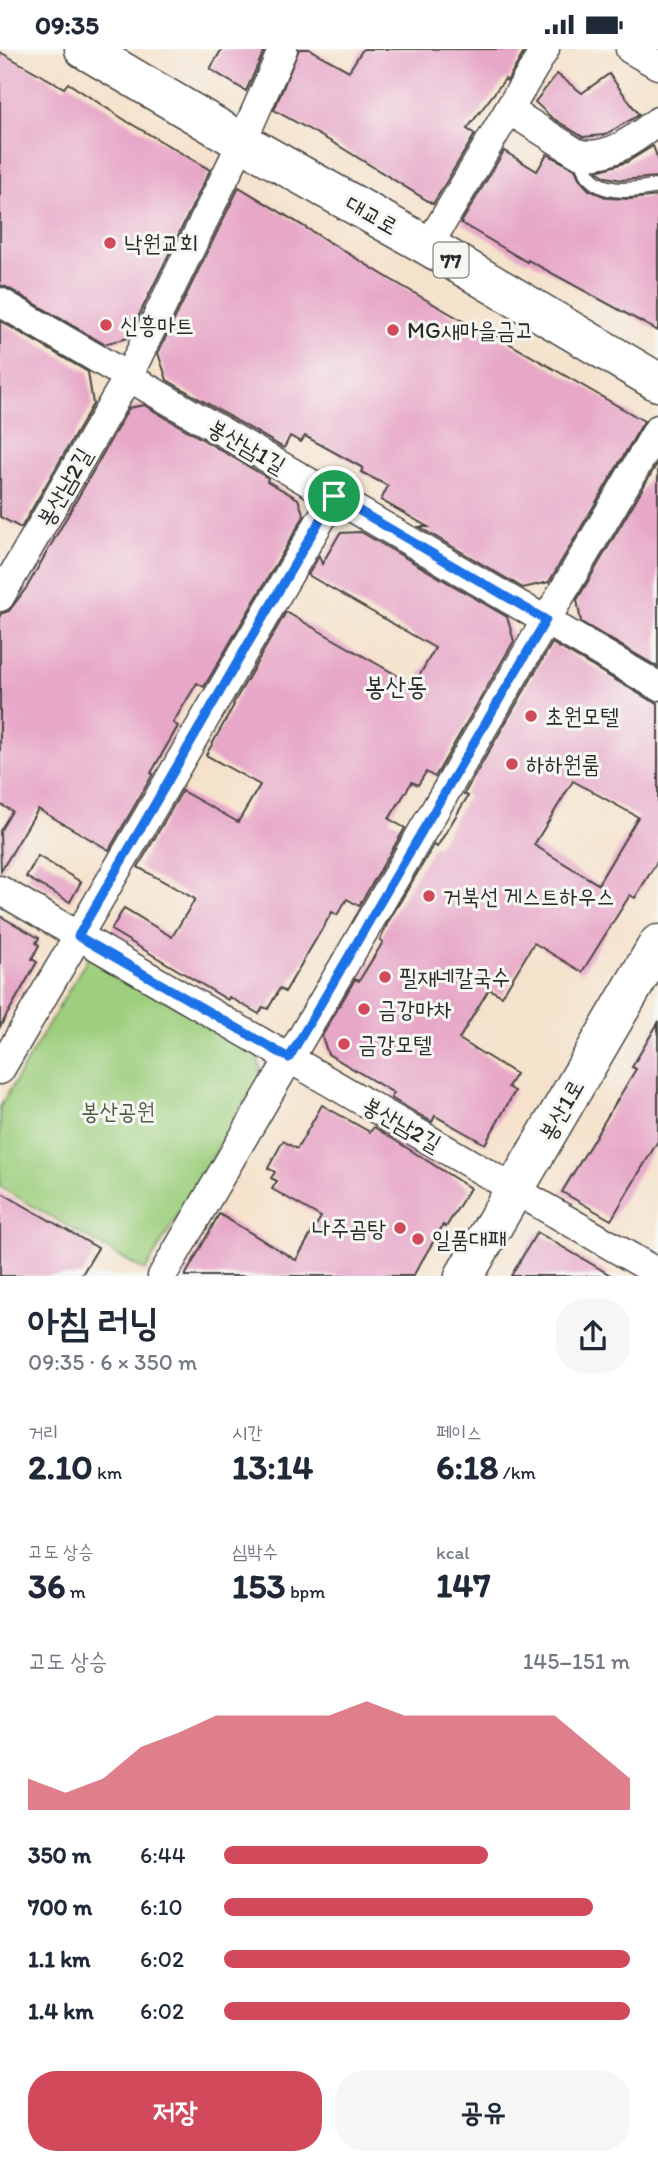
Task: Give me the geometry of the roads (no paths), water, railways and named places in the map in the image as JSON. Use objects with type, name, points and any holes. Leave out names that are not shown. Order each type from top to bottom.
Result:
[{"type":"main road","name":"대교로","points":[[85,49],[658,382]]},
{"type":"main road","name":"봉산1로","points":[[464,1276],[658,944]]},
{"type":"street","points":[[128,377],[242,142],[283,49]]},
{"type":"street","points":[[428,246],[545,49]]},
{"type":"street","points":[[630,49],[658,65]]},
{"type":"street","points":[[509,110],[580,154],[601,153],[619,148],[658,121]]},
{"type":"street","name":"봉산남1길","points":[[0,302],[658,686]]},
{"type":"street","name":"봉산남2길","points":[[0,597],[128,377]]},
{"type":"street","points":[[162,1276],[658,429]]},
{"type":"street","points":[[0,1070],[334,496]]},
{"type":"street","name":"봉산남2길","points":[[0,890],[658,1273]]},
{"type":"lane","points":[[580,154],[587,174],[603,185],[628,190],[658,186]]},
{"type":"place","name":"낙원교회","points":[[110,243]]},
{"type":"place","name":"신흥마트","points":[[106,325]]},
{"type":"place","name":"MG새마을금고","points":[[393,330]]},
{"type":"place","name":"초원모텔","points":[[531,716]]},
{"type":"place","name":"하하원룸","points":[[512,764]]},
{"type":"place","name":"거북선 게스트하우스","points":[[429,896]]},
{"type":"place","name":"필재네칼국수","points":[[385,977]]},
{"type":"place","name":"금강마차","points":[[364,1009]]},
{"type":"place","name":"금강모텔","points":[[344,1044]]},
{"type":"place","name":"나주곰탕","points":[[400,1228]]},
{"type":"place","name":"일품대패","points":[[418,1239]]},
{"type":"district","name":"봉산동","points":[[396,686]]},
{"type":"park label","name":"봉산공원","points":[[118,1111]]}]
